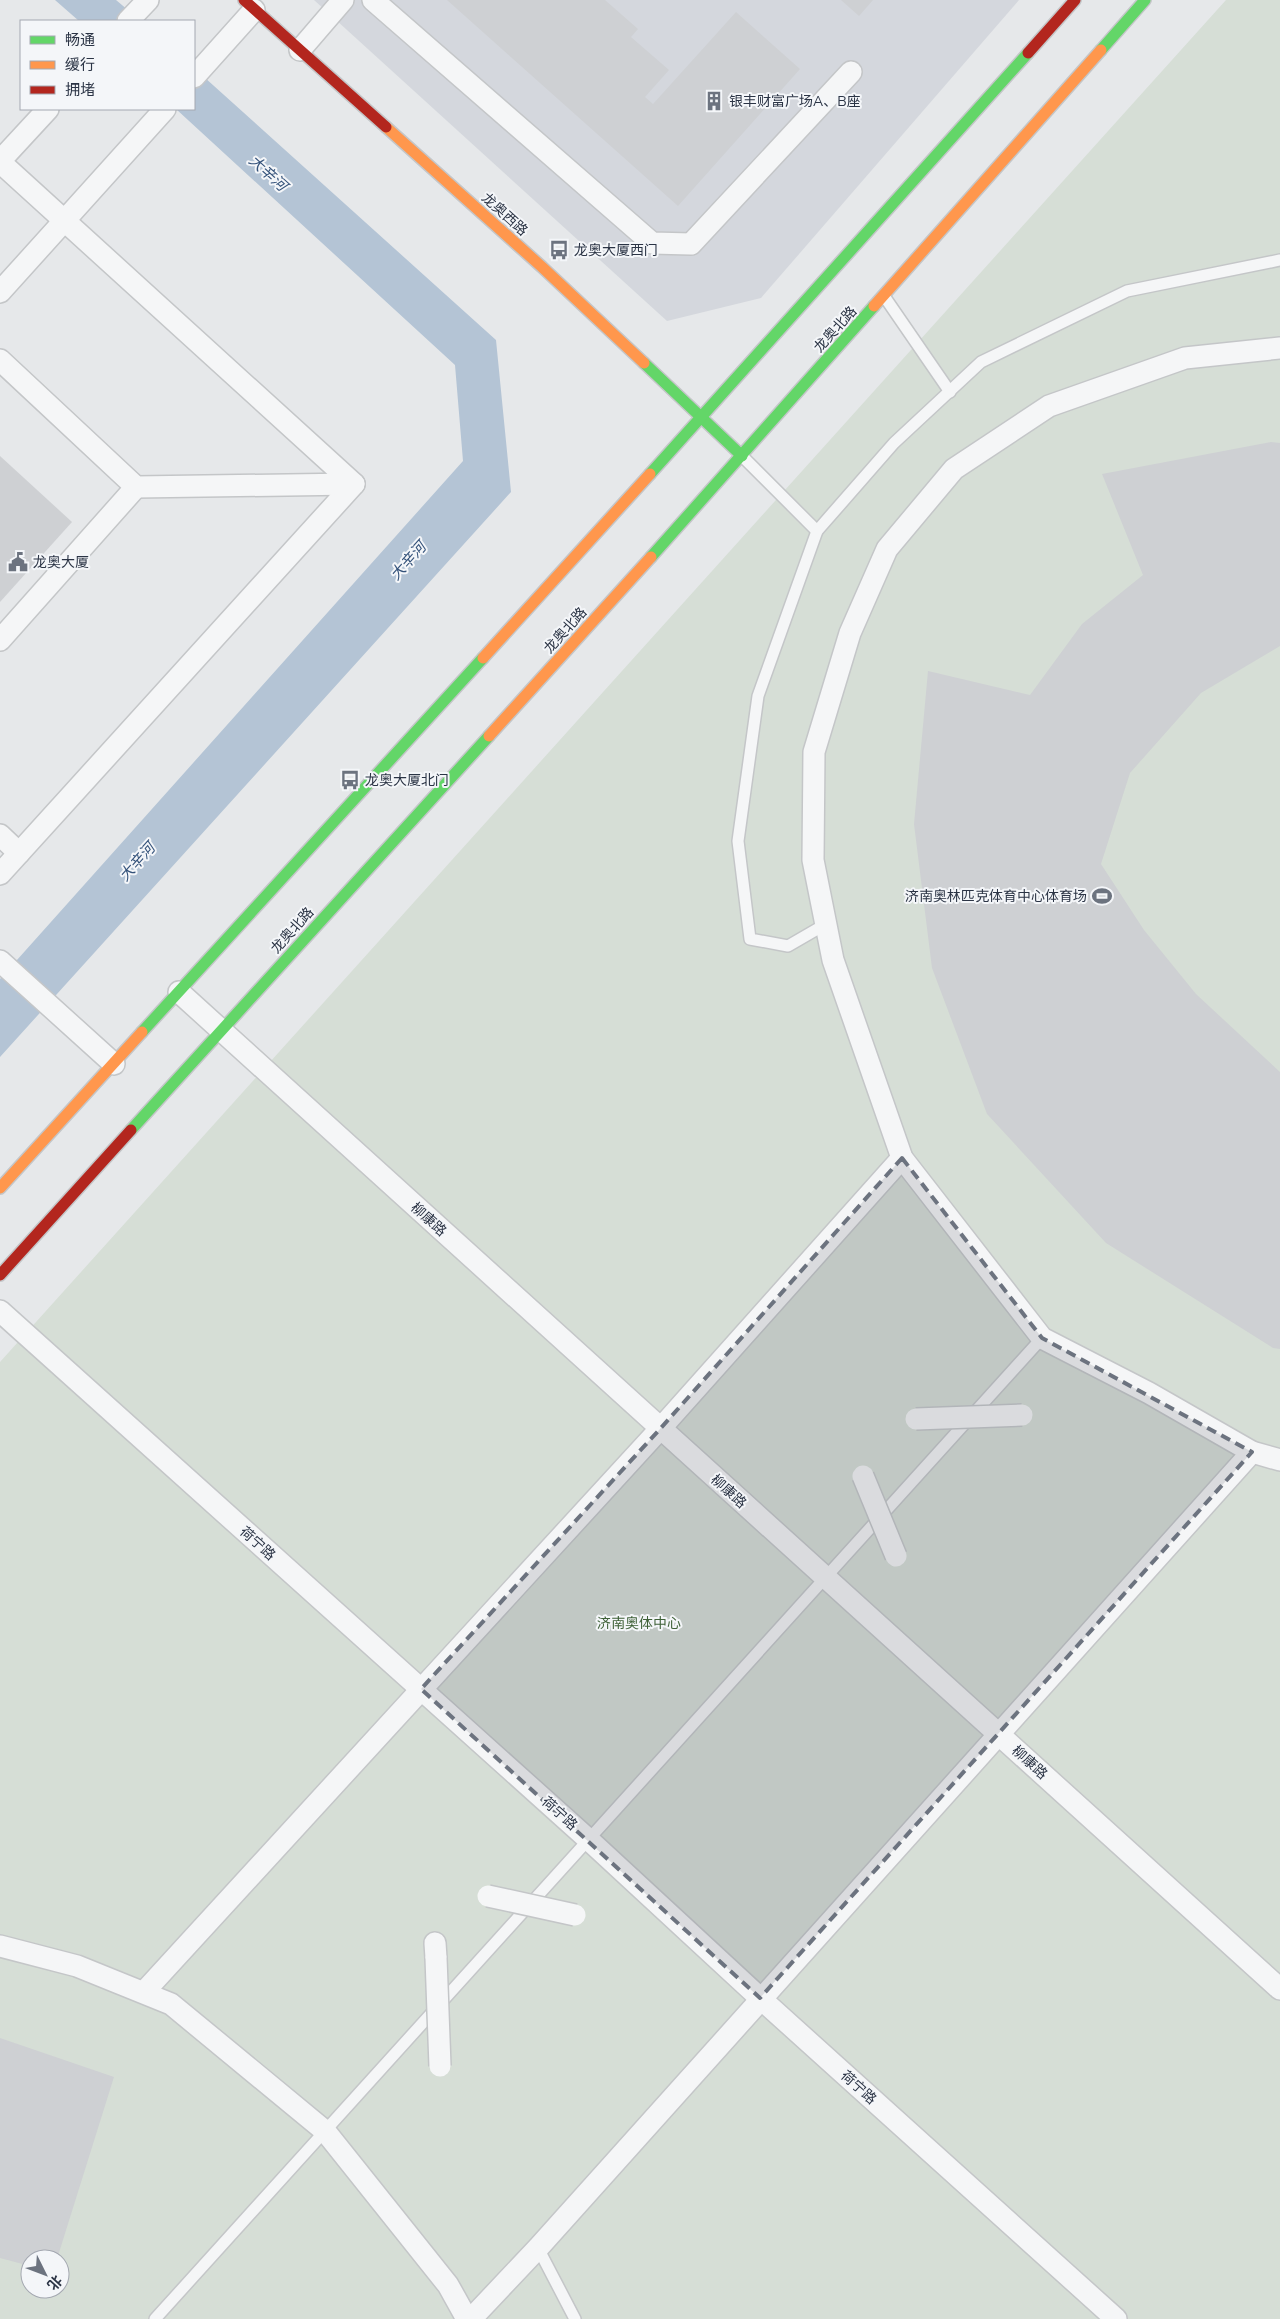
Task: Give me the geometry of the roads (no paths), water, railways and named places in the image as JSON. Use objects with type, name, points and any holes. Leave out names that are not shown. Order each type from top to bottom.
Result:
[{"type":"main road","points":[[2,1180],[114,1064],[701,418],[1075,0]]},
{"type":"main road","name":"龙奥北路","points":[[0,1275],[742,456],[1145,0]]},
{"type":"main road","name":"龙奥西路","points":[[249,5],[542,267],[742,456]]},
{"type":"street","points":[[129,20],[148,0]]},
{"type":"street","points":[[300,50],[343,0]]},
{"type":"street","points":[[373,0],[652,243],[690,244],[851,72]]},
{"type":"street","points":[[195,76],[249,5]]},
{"type":"street","points":[[47,110],[0,162],[354,484]]},
{"type":"street","points":[[0,292],[164,110]]},
{"type":"street","points":[[1280,348],[1185,358],[1049,406],[954,469],[887,549],[850,633],[814,752],[813,860],[833,960],[902,1158],[1042,1338],[1148,1393],[1252,1452],[1280,1460]]},
{"type":"street","points":[[0,360],[136,487],[354,484]]},
{"type":"street","points":[[0,873],[354,484]]},
{"type":"street","points":[[0,640],[136,487]]},
{"type":"street","points":[[0,835],[19,853]]},
{"type":"street","points":[[2,963],[114,1064]]},
{"type":"street","name":"柳康路","points":[[179,992],[1280,1989]]},
{"type":"street","points":[[144,1992],[660,1429],[902,1158]]},
{"type":"street","name":"荷宁路","points":[[0,1312],[589,1840],[760,1998],[1116,2319]]},
{"type":"street","points":[[912,1419],[1022,1415]]},
{"type":"street","points":[[471,2319],[538,2248],[760,1998],[1252,1452]]},
{"type":"street","points":[[862,1474],[896,1556]]},
{"type":"street","points":[[484,1895],[575,1915]]},
{"type":"street","points":[[0,1946],[78,1966],[171,2004],[325,2131],[448,2285],[467,2319]]},
{"type":"street","points":[[435,1951],[440,2066]]},
{"type":"lane","points":[[826,924],[788,946],[750,939],[738,841],[758,696],[817,531],[894,443],[981,362],[1127,291],[1280,260]]},
{"type":"lane","points":[[884,296],[950,392]]},
{"type":"lane","points":[[742,456],[817,531]]},
{"type":"lane","points":[[155,2319],[1042,1338]]},
{"type":"lane","points":[[538,2248],[575,2319]]},
{"type":"water","points":[[55,0],[116,0],[140,20],[78,20]]},
{"type":"water","name":"大辛河","points":[[195,69],[496,340],[511,492],[0,1057],[0,979],[463,461],[455,365],[177,110],[195,110]]},
{"type":"place","name":"银丰财富广场A、B座","points":[[714,101]]},
{"type":"place","name":"龙奥大厦西门","points":[[559,250]]},
{"type":"place","name":"龙奥大厦","points":[[18,562]]},
{"type":"place","name":"龙奥大厦北门","points":[[350,780]]},
{"type":"place","name":"济南奥林匹克体育中心体育场","points":[[1102,896]]},
{"type":"park label","name":"济南奥体中心","points":[[639,1623]]}]
